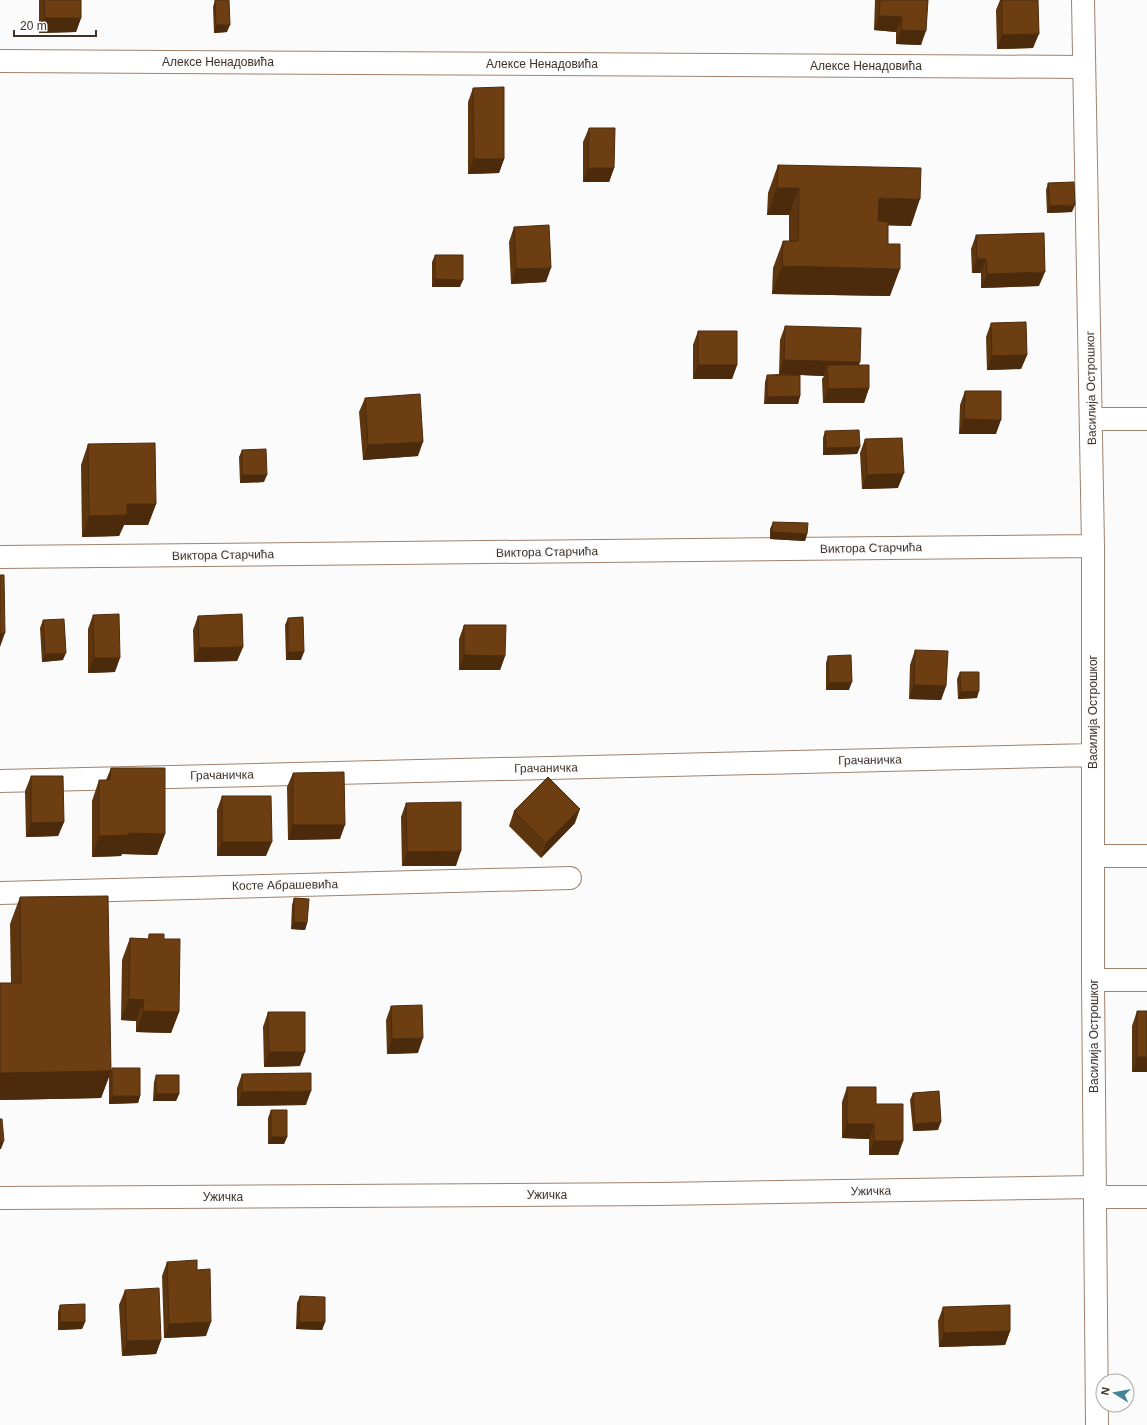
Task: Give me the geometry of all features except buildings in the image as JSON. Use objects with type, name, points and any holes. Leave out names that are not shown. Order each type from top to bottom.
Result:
[{"type":"street","name":"Василија Острошког","points":[[1083,0],[1092,419],[1093,980],[1097,1425]]},
{"type":"street","name":"Алексе Ненадовића","points":[[0,61],[1084,67]]},
{"type":"street","points":[[1092,419],[1147,418]]},
{"type":"street","name":"Виктора Старчића","points":[[0,557],[1093,546]]},
{"type":"street","name":"Грачаничка","points":[[0,781],[1093,755]]},
{"type":"street","points":[[1093,856],[1147,856]]},
{"type":"street","name":"Косте Абрашевића","points":[[0,892],[570,878]]},
{"type":"street","points":[[1093,980],[1147,980]]},
{"type":"street","name":"Ужичка","points":[[0,1198],[1095,1192],[1147,1197]]}]
